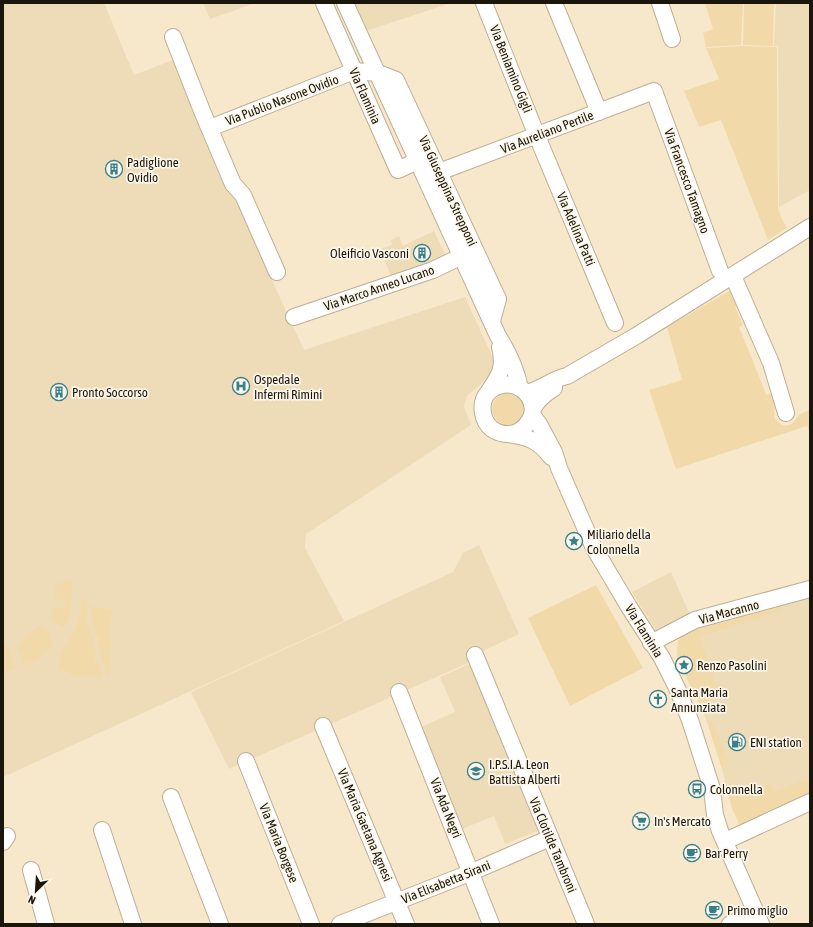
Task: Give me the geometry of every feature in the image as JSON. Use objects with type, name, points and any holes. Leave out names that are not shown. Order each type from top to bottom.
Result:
[{"type":"street","name":"Via Flaminia","points":[[324,3],[398,170],[418,161]]},
{"type":"street","name":"Via Flaminia","points":[[345,3],[524,390]]},
{"type":"street","name":"Via Beniamino Gigli","points":[[484,3],[537,136]]},
{"type":"street","points":[[554,3],[599,112]]},
{"type":"street","points":[[660,3],[672,39]]},
{"type":"street","name":"Via Publio Nasone Ovidio","points":[[173,37],[233,184],[243,195],[277,272]]},
{"type":"street","name":"Via Publio Nasone Ovidio","points":[[210,128],[354,71],[378,73]]},
{"type":"street","name":"Via Giuseppina Strepponi","points":[[378,73],[396,80],[498,299],[492,321]]},
{"type":"street","name":"Via Aureliano Pertile","points":[[439,172],[654,91]]},
{"type":"street","name":"Via Francesco Tamagno","points":[[654,91],[726,273],[771,364],[786,413]]},
{"type":"street","name":"Via Adelina Patti","points":[[537,136],[615,323]]},
{"type":"street","points":[[567,376],[562,383],[547,392],[532,412],[526,426],[515,433],[508,434],[496,431],[485,421],[482,411],[483,404],[485,397],[490,391],[501,385],[508,384],[524,390],[542,388],[558,378],[567,376],[636,336],[726,273],[810,227]]},
{"type":"street","name":"Via Marco Anneo Lucano","points":[[294,317],[433,270],[462,256]]},
{"type":"street","name":"Via Flaminia","points":[[490,391],[499,377],[502,367],[503,358],[498,336]]},
{"type":"street","points":[[524,390],[530,398],[532,412]]},
{"type":"street","name":"Via Flaminia","points":[[532,412],[554,452],[559,468],[594,548],[608,574],[662,658],[677,688],[690,720],[714,801],[732,838],[769,924]]},
{"type":"street","name":"Via Flaminia","points":[[508,434],[525,436],[535,441],[544,448],[559,468]]},
{"type":"street","name":"Via Macanno","points":[[651,643],[695,620],[810,589]]},
{"type":"street","name":"Via Clotilde Tambroni","points":[[475,655],[586,924]]},
{"type":"street","name":"Via Ada Negri","points":[[399,692],[472,872],[491,924]]},
{"type":"street","name":"Via Maria Gaetana Agnesi","points":[[323,726],[406,924]]},
{"type":"street","name":"Via Maria Borgese","points":[[246,761],[311,924]]},
{"type":"street","points":[[171,797],[220,924]]},
{"type":"street","name":"Via Flaminia","points":[[714,801],[715,815],[723,838],[759,919]]},
{"type":"street","points":[[732,838],[810,802]]},
{"type":"street","points":[[102,830],[134,924]]},
{"type":"street","name":"Via Elisabetta Sirani","points":[[340,924],[472,872],[550,838]]},
{"type":"street","points":[[31,870],[46,924]]},
{"type":"street","points":[[730,924],[759,919]]},
{"type":"shaded area","name":"Ospedale Infermi Rimini","points":[[3,3],[104,3],[134,75],[173,60],[304,350],[465,297],[493,358],[493,363],[490,374],[487,378],[467,396],[464,406],[471,425],[306,534],[305,548],[344,621],[3,777]]},
{"type":"shaded area","points":[[203,3],[255,3],[210,19]]},
{"type":"shaded area","points":[[354,3],[451,3],[366,31]]},
{"type":"shaded area","points":[[705,3],[743,3],[741,45],[706,47],[703,33],[713,29]]},
{"type":"shaded area","points":[[744,3],[774,3],[773,46],[743,45]]},
{"type":"shaded area","points":[[776,3],[810,3],[810,190],[779,207],[778,46],[774,46]]},
{"type":"shaded area","points":[[742,46],[777,47],[778,208],[787,228],[768,240],[721,120],[699,127],[684,91],[719,79],[706,48]]},
{"type":"shaded area","points":[[434,231],[447,258],[392,279],[380,249],[392,245],[391,240],[399,236],[403,246]]},
{"type":"shaded area","points":[[733,289],[740,305],[735,307],[743,325],[739,327],[766,395],[775,393],[774,413],[776,420],[782,425],[790,425],[800,414],[810,410],[810,434],[807,426],[676,469],[649,390],[682,380],[667,327]]},
{"type":"shaded area","points":[[508,393],[519,398],[524,409],[519,420],[508,425],[497,420],[492,409],[497,398]]},
{"type":"shaded area","points":[[479,545],[519,634],[468,658],[470,662],[229,769],[191,692],[453,572],[463,553]]},
{"type":"shaded area","points":[[671,572],[691,617],[657,632],[632,592]]},
{"type":"shaded area","points":[[68,580],[72,583],[71,606],[69,618],[63,627],[51,621],[52,610],[65,608],[65,600],[60,600],[54,596],[55,585]]},
{"type":"shaded area","points":[[596,585],[643,668],[570,706],[528,618]]},
{"type":"shaded area","points":[[810,596],[810,794],[729,799],[722,769],[708,725],[700,704],[677,659],[678,641],[683,635]]},
{"type":"shaded area","points":[[82,599],[85,600],[88,617],[85,621],[89,626],[96,655],[93,660],[99,664],[103,675],[101,677],[73,675],[62,669],[60,672],[59,660],[78,622]]},
{"type":"shaded area","points":[[781,604],[783,610],[700,637],[720,696],[700,704],[677,659],[678,641],[683,635],[705,625]]},
{"type":"shaded area","points":[[90,606],[112,610],[109,638],[111,638],[109,657],[111,658],[109,678],[97,644],[99,639],[95,634]]},
{"type":"shaded area","points":[[42,625],[49,630],[52,647],[37,659],[24,665],[17,647],[18,644]]},
{"type":"shaded area","points":[[3,646],[8,647],[15,668],[8,671],[3,671]]},
{"type":"shaded area","name":"I.P.S.I.A. Leon Battista Alberti","points":[[470,664],[538,831],[505,844],[494,816],[462,829],[421,727],[455,712],[440,677]]},
{"type":"shaded area","points":[[711,723],[729,761],[722,769],[708,725]]},
{"type":"shaded area","points":[[810,779],[810,794],[740,826],[730,803],[730,789],[734,788],[744,796],[769,784],[774,793],[800,781],[802,783]]},
{"type":"place","name":"Padiglione Ovidio","points":[[114,169]]},
{"type":"place","name":"Oleificio Vasconi","points":[[422,253]]},
{"type":"place","name":"Ospedale Infermi Rimini","points":[[241,386]]},
{"type":"place","name":"Pronto Soccorso","points":[[59,392]]},
{"type":"place","name":"Miliario della Colonnella","points":[[574,541]]},
{"type":"place","name":"Renzo Pasolini","points":[[684,665]]},
{"type":"place","name":"Santa Maria Annunziata","points":[[658,699]]},
{"type":"place","name":"ENI station","points":[[737,742]]},
{"type":"place","name":"I.P.S.I.A. Leon Battista Alberti","points":[[476,771]]},
{"type":"place","name":"Colonnella","points":[[697,789]]},
{"type":"place","name":"In's Mercato","points":[[641,821]]},
{"type":"place","name":"Bar Perry","points":[[692,853]]},
{"type":"place","name":"Primo miglio","points":[[714,910]]}]
